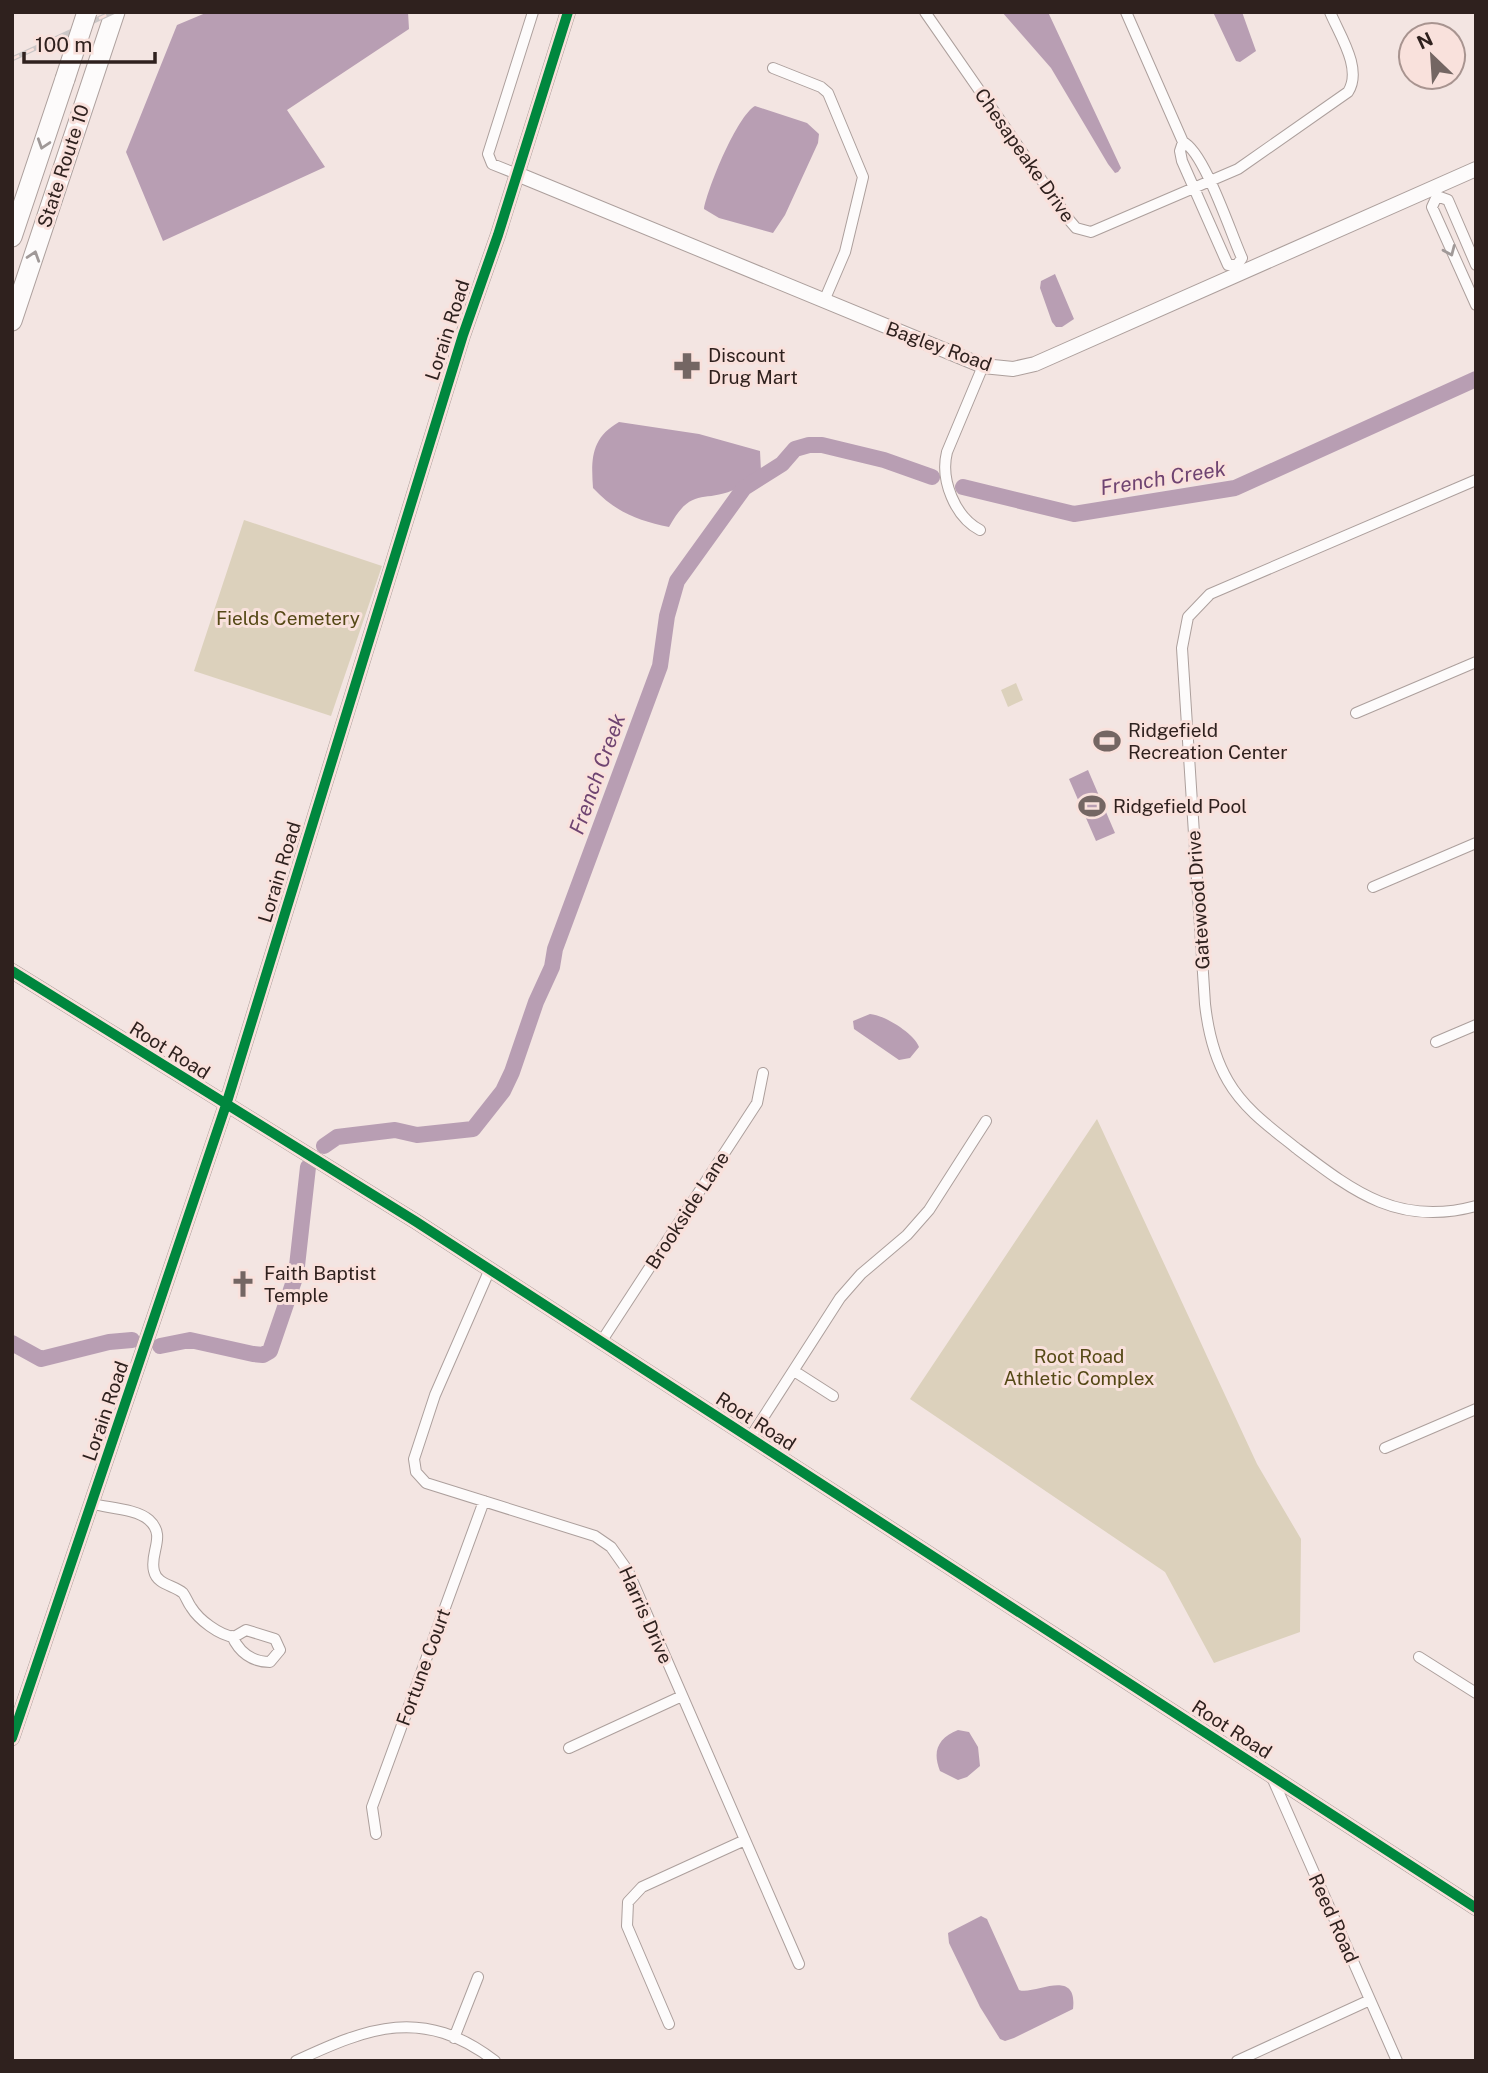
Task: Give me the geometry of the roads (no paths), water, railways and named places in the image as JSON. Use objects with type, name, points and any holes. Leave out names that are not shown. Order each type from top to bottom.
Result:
[{"type":"highway","name":"State Route 10","points":[[12,237],[87,12]]},
{"type":"highway","name":"State Route 10","points":[[12,321],[115,12]]},
{"type":"street","points":[[517,174],[494,166],[488,158],[533,12]]},
{"type":"street","name":"Lorain Road","points":[[12,1738],[226,1105],[463,335],[568,12]]},
{"type":"street","name":"Chesapeake Drive","points":[[925,12],[1076,228],[1091,232],[1209,183],[1245,165],[1350,88],[1352,66],[1330,12]]},
{"type":"street","points":[[1126,12],[1183,142],[1196,154],[1242,258],[1238,270],[1228,265],[1180,157],[1183,142]]},
{"type":"street","points":[[773,68],[828,93],[863,173],[848,243],[824,301]]},
{"type":"street","name":"Bagley Road","points":[[517,174],[983,366],[1013,369],[1035,364],[1238,270],[1436,192],[1476,169]]},
{"type":"street","points":[[1476,265],[1448,200],[1436,192],[1432,207],[1476,304]]},
{"type":"street","points":[[980,530],[962,517],[948,484],[945,467],[947,453],[983,366]]},
{"type":"street","name":"Gatewood Drive","points":[[1476,480],[1210,594],[1188,617],[1182,648],[1205,1004],[1210,1037],[1233,1090],[1260,1119],[1358,1193],[1390,1206],[1415,1211],[1441,1212],[1476,1206]]},
{"type":"street","points":[[1356,712],[1476,662]]},
{"type":"street","points":[[1373,887],[1476,843]]},
{"type":"street","name":"Root Road","points":[[12,971],[490,1269],[1476,1908]]},
{"type":"street","points":[[1436,1042],[1476,1025]]},
{"type":"street","name":"Brookside Lane","points":[[601,1342],[757,1103],[763,1073]]},
{"type":"street","points":[[750,1438],[847,1290],[929,1210],[986,1121]]},
{"type":"street","name":"Harris Drive","points":[[490,1269],[435,1395],[414,1463],[418,1475],[426,1483],[591,1534],[611,1547],[628,1572],[799,1964]]},
{"type":"street","points":[[794,1371],[833,1396]]},
{"type":"street","points":[[1385,1448],[1476,1409]]},
{"type":"street","name":"Fortune Court","points":[[376,1834],[372,1807],[484,1501]]},
{"type":"street","points":[[93,1504],[144,1516],[151,1521],[158,1537],[153,1569],[155,1575],[182,1592],[192,1610],[214,1628],[232,1636]]},
{"type":"street","points":[[1419,1657],[1476,1693]]},
{"type":"street","points":[[569,1748],[682,1696]]},
{"type":"street","name":"Reed Road","points":[[1271,1776],[1397,2061]]},
{"type":"street","points":[[669,2024],[627,1926],[628,1902],[642,1887],[745,1840]]},
{"type":"street","points":[[454,2038],[478,1977]]},
{"type":"street","points":[[1237,2061],[1370,2000]]},
{"type":"street","points":[[296,2061],[349,2036],[381,2028],[420,2028],[454,2038],[495,2061]]},
{"type":"waterway","name":"French Creek","points":[[963,487],[1074,514],[1235,488],[1476,379]]},
{"type":"waterway","name":"French Creek","points":[[324,1146],[337,1137],[395,1130],[417,1135],[473,1129],[503,1091],[552,967],[555,949],[660,666],[667,616],[677,581],[744,488],[782,464],[795,449],[809,445],[822,445],[884,460],[932,477]]},
{"type":"waterway","name":"French Creek","points":[[160,1346],[190,1340],[253,1354],[263,1355],[270,1351],[296,1275],[308,1167]]},
{"type":"waterway","name":"French Creek","points":[[12,1343],[41,1359],[109,1342],[132,1340]]},
{"type":"railway","points":[[12,59],[113,12]]},
{"type":"place","name":"Discount Drug Mart","points":[[687,366]]},
{"type":"place","name":"Ridgefield Recreation Center","points":[[1107,741]]},
{"type":"place","name":"Ridgefield Pool","points":[[1092,806]]},
{"type":"place","name":"Faith Baptist Temple","points":[[243,1284]]},
{"type":"park label","name":"Fields Cemetery","points":[[288,618]]},
{"type":"park label","name":"Root Road Athletic Complex","points":[[1079,1367]]}]
